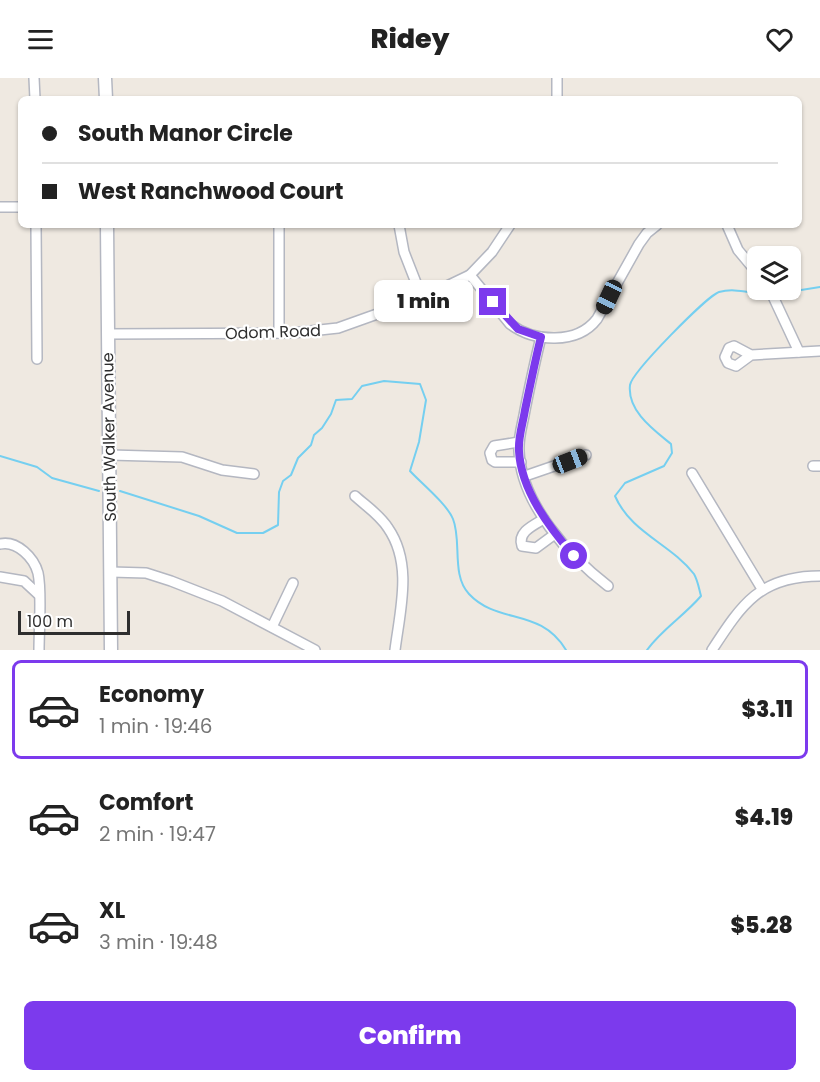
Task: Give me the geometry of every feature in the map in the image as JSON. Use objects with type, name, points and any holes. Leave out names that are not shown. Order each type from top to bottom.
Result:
[{"type":"main road","points":[[105,78],[106,96]]},
{"type":"main road","name":"South Walker Avenue","points":[[107,228],[111,650]]},
{"type":"street","points":[[34,78],[35,96]]},
{"type":"street","points":[[557,78],[557,96]]},
{"type":"street","points":[[0,207],[18,207]]},
{"type":"street","points":[[36,228],[37,359]]},
{"type":"street","points":[[279,228],[279,333]]},
{"type":"street","points":[[400,228],[404,252],[422,298]]},
{"type":"street","name":"Odom Road","points":[[108,334],[279,333],[314,332],[338,328],[422,298],[470,275],[492,252],[508,228]]},
{"type":"street","points":[[470,275],[510,324],[524,333],[541,337],[574,335],[592,325],[639,244],[653,228]]},
{"type":"street","points":[[728,228],[738,250],[747,261]]},
{"type":"street","points":[[776,300],[799,352]]},
{"type":"street","points":[[541,337],[519,442],[520,462],[544,519],[585,567],[609,586]]},
{"type":"street","points":[[751,355],[820,351]]},
{"type":"street","points":[[519,442],[494,446],[490,453],[495,462],[520,462]]},
{"type":"street","points":[[110,455],[182,457],[222,470],[254,474]]},
{"type":"street","points":[[525,476],[586,455]]},
{"type":"street","points":[[692,473],[762,589]]},
{"type":"street","points":[[355,496],[387,526],[402,560],[403,584],[395,650]]},
{"type":"street","points":[[544,519],[522,535],[521,545],[532,549],[555,534]]},
{"type":"street","points":[[0,544],[14,544],[29,557],[37,570],[39,650]]},
{"type":"street","points":[[111,572],[136,572],[157,576],[222,601],[315,650]]},
{"type":"street","points":[[712,650],[742,607],[762,589],[782,580],[801,576],[820,576]]},
{"type":"street","points":[[0,577],[24,581],[38,594]]},
{"type":"street","points":[[272,627],[293,584]]},
{"type":"waterway","points":[[801,290],[820,287]]},
{"type":"waterway","points":[[647,650],[701,596],[694,574],[674,554],[631,520],[615,496],[625,483],[664,466],[672,453],[671,444],[637,411],[630,394],[630,385],[656,351],[712,297],[719,292],[732,290],[747,292]]},
{"type":"waterway","points":[[120,491],[199,516],[237,533],[263,533],[278,525],[279,492],[283,481],[291,475],[298,458],[311,445],[314,435],[322,428],[331,414],[336,400],[352,399],[362,386],[384,381],[420,384],[426,400],[419,442],[410,471],[440,500],[453,519],[457,537],[458,568],[464,586],[480,604],[544,627],[566,650]]},
{"type":"waterway","points":[[0,456],[37,467],[52,478],[99,491]]},
{"type":"route","points":[[493,302],[510,324],[524,333],[541,337],[521,430],[520,462],[544,519],[574,556]]}]
